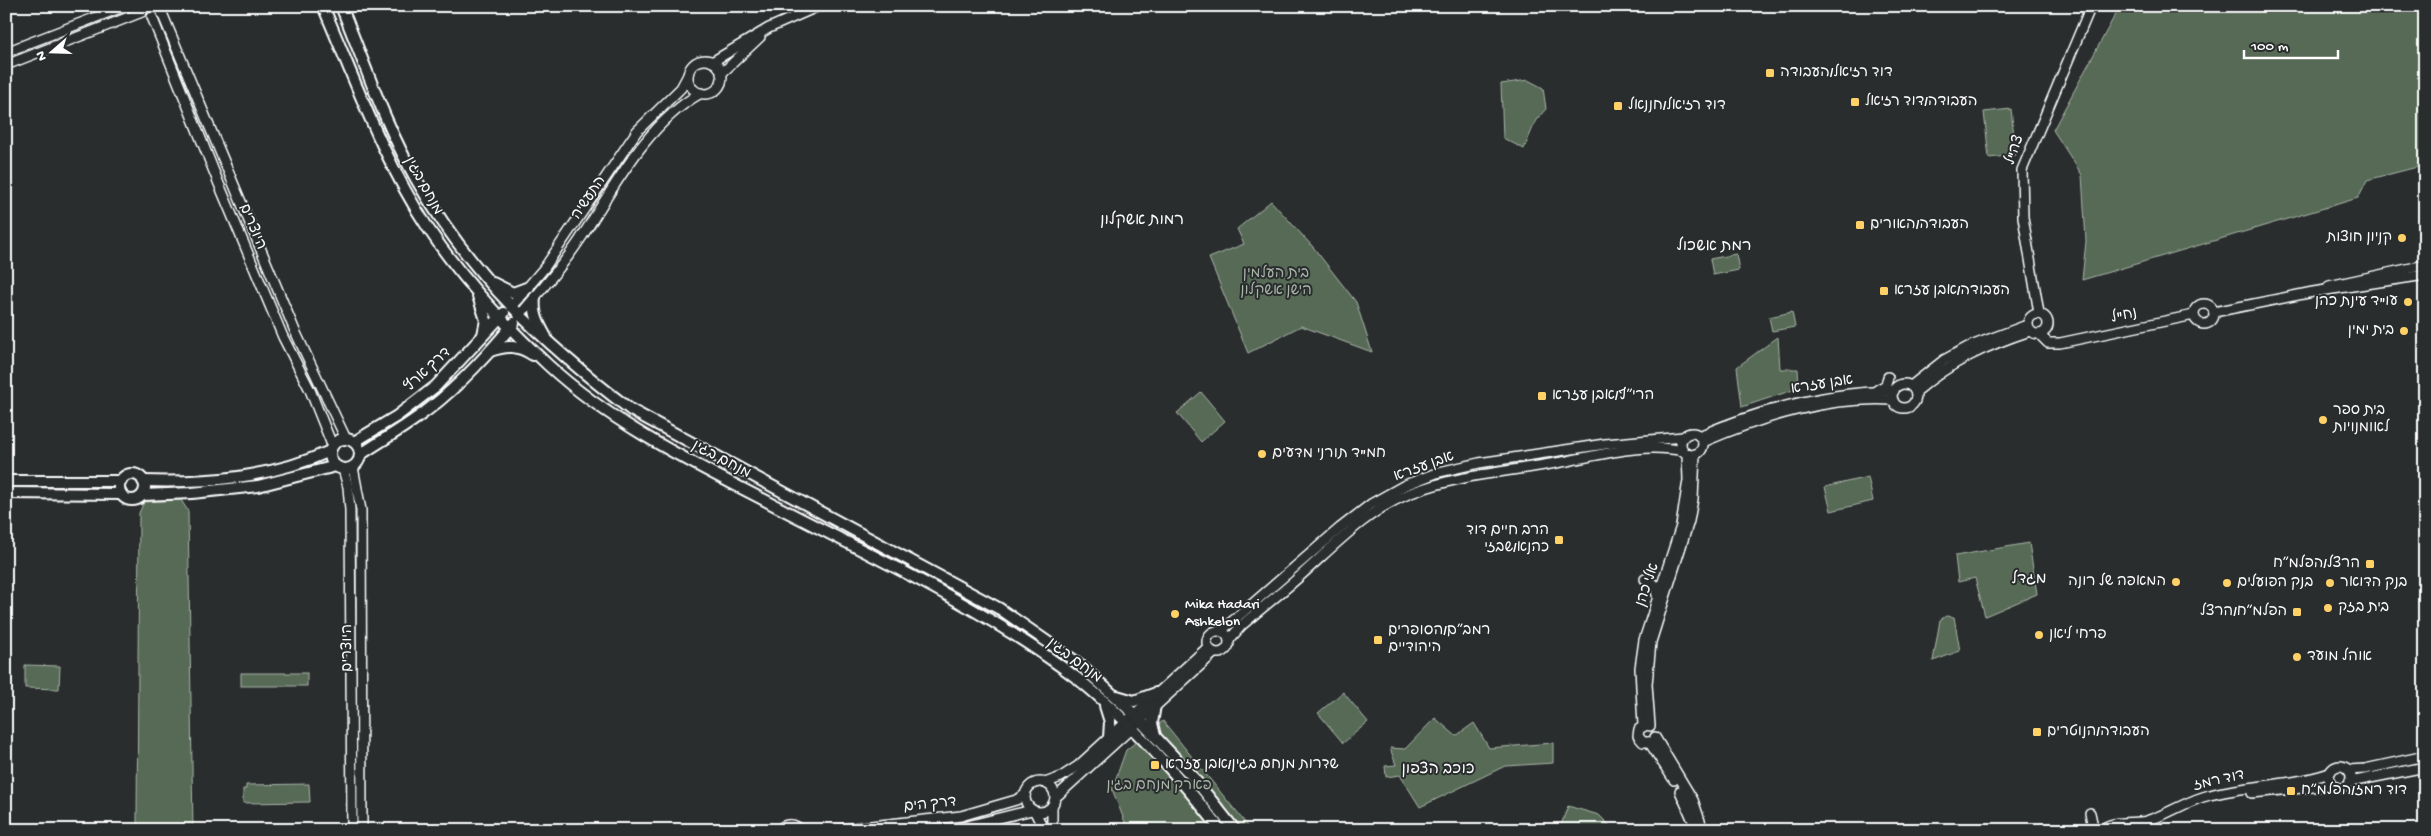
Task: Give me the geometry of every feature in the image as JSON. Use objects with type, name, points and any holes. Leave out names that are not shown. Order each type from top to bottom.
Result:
[{"type":"main road","name":"מנחם בגין","points":[[323,6],[403,184],[428,228],[500,317],[548,366],[581,393],[665,448],[943,593],[1055,663],[1100,699],[1128,726],[1171,771],[1221,830]]},
{"type":"main road","name":"מנחם בגין","points":[[340,6],[398,143],[416,179],[442,220],[480,272],[519,316],[559,353],[631,410],[1000,609],[1078,662],[1137,717],[1192,776],[1235,830]]},
{"type":"main road","points":[[480,272],[504,290],[513,293],[529,287]]},
{"type":"main road","points":[[474,286],[485,315],[485,330],[481,339]]},
{"type":"main road","points":[[535,297],[534,309],[536,319],[545,336],[559,353]]},
{"type":"main road","name":"דרך ארץ","points":[[350,440],[397,416],[436,386],[511,307]]},
{"type":"main road","name":"התעשיה","points":[[510,327],[519,316]]},
{"type":"main road","name":"דרך ארץ","points":[[360,455],[418,417],[444,396],[510,327]]},
{"type":"main road","points":[[489,351],[508,346],[518,347],[548,366]]},
{"type":"main road","points":[[6,481],[121,481],[126,476],[132,474],[143,481],[173,482],[255,475],[305,461],[331,448],[338,440],[350,440],[358,448],[360,455],[344,467],[258,486],[192,493],[142,495],[132,500],[121,494],[6,493]]},
{"type":"main road","points":[[331,448],[331,461],[344,467]]},
{"type":"main road","points":[[121,481],[121,494]]},
{"type":"main road","points":[[142,495],[145,488],[143,481]]},
{"type":"main road","points":[[1112,693],[1120,698],[1134,701],[1156,693]]},
{"type":"main road","points":[[1100,699],[1108,713],[1109,738]]},
{"type":"main road","points":[[1155,705],[1152,723],[1156,738]]},
{"type":"street","points":[[6,52],[125,6]]},
{"type":"street","points":[[712,62],[769,28],[818,6]]},
{"type":"street","name":"צה\"ל","points":[[2035,330],[2046,318],[2039,313],[2023,217],[2022,170],[2091,6]]},
{"type":"street","points":[[6,65],[141,9],[152,17],[165,10]]},
{"type":"street","name":"היוצרים","points":[[165,10],[295,331],[350,440]]},
{"type":"street","name":"היוצרים","points":[[152,17],[283,337],[310,390],[331,448]]},
{"type":"street","points":[[721,74],[769,28]]},
{"type":"street","points":[[707,60],[716,65],[721,74],[721,80],[716,89],[708,94],[701,93],[692,88],[688,75],[691,67],[697,62],[707,60]]},
{"type":"street","name":"התעשיה","points":[[511,307],[545,267],[620,154],[651,116],[681,88],[688,75]]},
{"type":"street","name":"התעשיה","points":[[519,316],[578,243],[651,136],[684,102],[701,93]]},
{"type":"street","points":[[2313,292],[2335,284],[2425,266]]},
{"type":"street","points":[[2214,312],[2313,292],[2425,276]]},
{"type":"street","points":[[2203,304],[2211,307],[2214,312],[2211,321],[2206,324],[2199,323],[2194,316],[2197,306],[2203,304]]},
{"type":"street","points":[[1914,389],[1914,402],[1909,407],[1898,405],[1894,395],[1900,385],[1914,389],[1970,354],[2035,330],[2030,316],[2039,313]]},
{"type":"street","name":"נח\"ל","points":[[2035,330],[2060,343],[2194,316]]},
{"type":"street","points":[[1872,392],[1883,388],[1888,377]]},
{"type":"street","name":"אבן עזרא","points":[[1701,439],[1736,420],[1783,405],[1872,392],[1894,395]]},
{"type":"street","name":"אבן עזרא","points":[[1701,439],[1785,412],[1894,395]]},
{"type":"street","points":[[1691,432],[1701,439],[1702,448],[1688,453],[1680,444],[1683,437],[1691,432]]},
{"type":"street","name":"אבן עזרא","points":[[1221,631],[1340,528],[1372,504],[1406,485],[1439,472],[1479,463],[1605,444],[1683,437]]},
{"type":"street","name":"אבן עזרא","points":[[1229,640],[1253,615],[1345,535],[1377,511],[1409,494],[1461,478],[1615,452],[1648,448],[1688,453]]},
{"type":"street","name":"אלי כהן","points":[[1647,726],[1640,668],[1644,640],[1681,526],[1688,480],[1688,453]]},
{"type":"street","name":"אלי כהן","points":[[1647,726],[1647,684],[1651,642],[1693,499],[1688,453]]},
{"type":"street","name":"היוצרים","points":[[344,467],[350,510],[352,830]]},
{"type":"street","name":"היוצרים","points":[[344,467],[361,510],[362,830]]},
{"type":"street","points":[[1645,578],[1655,585],[1658,597]]},
{"type":"street","points":[[1052,830],[1052,807],[1056,797],[1137,717],[1156,693],[1211,650],[1226,651],[1229,640],[1221,631],[1214,631],[1208,636],[1211,650]]},
{"type":"street","points":[[1137,717],[1155,705],[1211,650]]},
{"type":"street","points":[[1044,830],[1034,811],[1026,803],[1025,794],[1034,784],[1045,783],[1070,772],[1109,738],[1128,726]]},
{"type":"street","points":[[1652,740],[1643,742],[1638,736],[1639,729],[1647,726],[1654,730],[1652,740],[1685,799],[1697,830]]},
{"type":"street","points":[[1652,740],[1692,800],[1703,830]]},
{"type":"street","points":[[2425,756],[2365,769],[2348,770],[2338,766],[2330,773],[2329,780],[2333,786],[2343,788],[2350,782],[2425,767]]},
{"type":"street","points":[[2348,770],[2351,776],[2350,782]]},
{"type":"street","name":"דוד רמז","points":[[2103,830],[2108,824],[2120,827],[2146,820],[2209,795],[2305,780],[2330,773]]},
{"type":"street","points":[[1045,783],[1052,788],[1056,797]]},
{"type":"street","name":"דוד רמז","points":[[2138,829],[2216,799],[2333,786]]},
{"type":"street","name":"דרך הים","points":[[835,830],[961,816],[1016,800],[1025,794]]},
{"type":"street","points":[[1034,811],[1046,812],[1052,807]]},
{"type":"street","name":"דרך הים","points":[[951,830],[1034,811]]},
{"type":"street","points":[[2089,830],[2092,822],[2090,813]]},
{"type":"street","points":[[779,830],[785,825],[792,824],[801,830]]},
{"type":"green space","points":[[2120,6],[2425,6],[2425,165],[2367,180],[2358,198],[2082,280],[2086,241],[2082,175],[2053,130]]},
{"type":"green space","points":[[1528,80],[1543,88],[1546,109],[1536,120],[1524,149],[1503,138],[1501,84]]},
{"type":"green space","points":[[2011,109],[2016,155],[1989,158],[1984,112]]},
{"type":"green space","name":"בית העלמין הישן אשקלון","points":[[1271,201],[1313,247],[1356,302],[1372,352],[1301,326],[1248,353],[1209,258],[1244,244],[1237,229]]},
{"type":"green space","points":[[1736,254],[1739,270],[1713,275],[1710,259]]},
{"type":"green space","points":[[1792,312],[1795,327],[1772,331],[1769,317]]},
{"type":"green space","points":[[1778,337],[1780,369],[1798,369],[1799,388],[1742,407],[1737,367]]},
{"type":"green space","points":[[1201,392],[1225,421],[1201,442],[1177,413]]},
{"type":"green space","points":[[1868,477],[1873,501],[1831,511],[1825,487]]},
{"type":"green space","points":[[181,500],[188,511],[193,830],[139,830],[137,821],[139,513],[144,502]]},
{"type":"green space","points":[[2029,543],[2037,594],[1985,616],[1975,578],[1958,582],[1955,556]]},
{"type":"green space","points":[[1946,616],[1954,617],[1960,651],[1933,661],[1940,620]]},
{"type":"green space","points":[[25,665],[60,666],[59,689],[25,688]]},
{"type":"green space","points":[[241,673],[307,673],[307,686],[241,686]]},
{"type":"green space","points":[[1343,692],[1368,722],[1343,743],[1318,713]]},
{"type":"green space","points":[[1435,718],[1456,736],[1474,723],[1489,748],[1553,743],[1553,763],[1505,766],[1420,807],[1400,775],[1386,777],[1385,766],[1396,765],[1390,748],[1405,749]]},
{"type":"green space","name":"פארק מנחם בגין","points":[[1163,721],[1251,830],[1128,830],[1112,789],[1126,750]]},
{"type":"green space","points":[[309,784],[310,802],[243,803],[243,789],[246,789],[246,785]]},
{"type":"green space","points":[[1568,806],[1599,815],[1614,830],[1559,830]]},
{"type":"place","name":"דוד רזיאל/העבודה","points":[[1770,73]]},
{"type":"place","name":"העבודה/דוד רזיאל","points":[[1855,102]]},
{"type":"place","name":"דוד רזיאל/חננאל","points":[[1618,106]]},
{"type":"place","name":"העבודה/האורים","points":[[1860,225]]},
{"type":"place","name":"קניון חוצות","points":[[2402,238]]},
{"type":"place","name":"העבודה/אבן עזרא","points":[[1884,291]]},
{"type":"place","name":"עו\"ד עינת כהן","points":[[2408,302]]},
{"type":"place","name":"בית ימין","points":[[2404,331]]},
{"type":"place","name":"הרי״ף/אבן עזרא","points":[[1542,396]]},
{"type":"place","name":"בית ספר לאומנויות","points":[[2323,420]]},
{"type":"place","name":"חמ\"ד תורני מדעים","points":[[1262,454]]},
{"type":"place","name":"הרב חיים דוד כהנא/שבזי","points":[[1559,540]]},
{"type":"place","name":"הרצל/הפלמ״ח","points":[[2370,564]]},
{"type":"place","name":"המאפה של רונה","points":[[2176,582]]},
{"type":"place","name":"בנק הפועלים","points":[[2227,583]]},
{"type":"place","name":"בנק הדואר","points":[[2330,583]]},
{"type":"place","name":"בית בזק","points":[[2328,608]]},
{"type":"place","name":"הפלמ״ח/הרצל","points":[[2297,612]]},
{"type":"place","name":"Mika Hadari Ashkelon","points":[[1175,614]]},
{"type":"place","name":"פרחי ליאן","points":[[2039,635]]},
{"type":"place","name":"רמב״ם/הסופרים היהודיים","points":[[1378,640]]},
{"type":"place","name":"אוהל מועד","points":[[2297,657]]},
{"type":"place","name":"העבודה/הנוטרים","points":[[2037,732]]},
{"type":"place","name":"שדרות מנחם בגין/אבן עזרא","points":[[1155,765]]},
{"type":"place","name":"דוד רמז/הפלמ״ח","points":[[2291,791]]},
{"type":"district","name":"רמות אשקלון","points":[[1142,221]]},
{"type":"district","name":"רמת אשכול","points":[[1714,247]]},
{"type":"district","name":"מגדל","points":[[2029,580]]},
{"type":"district","name":"כוכב הצפון","points":[[1438,770]]}]
